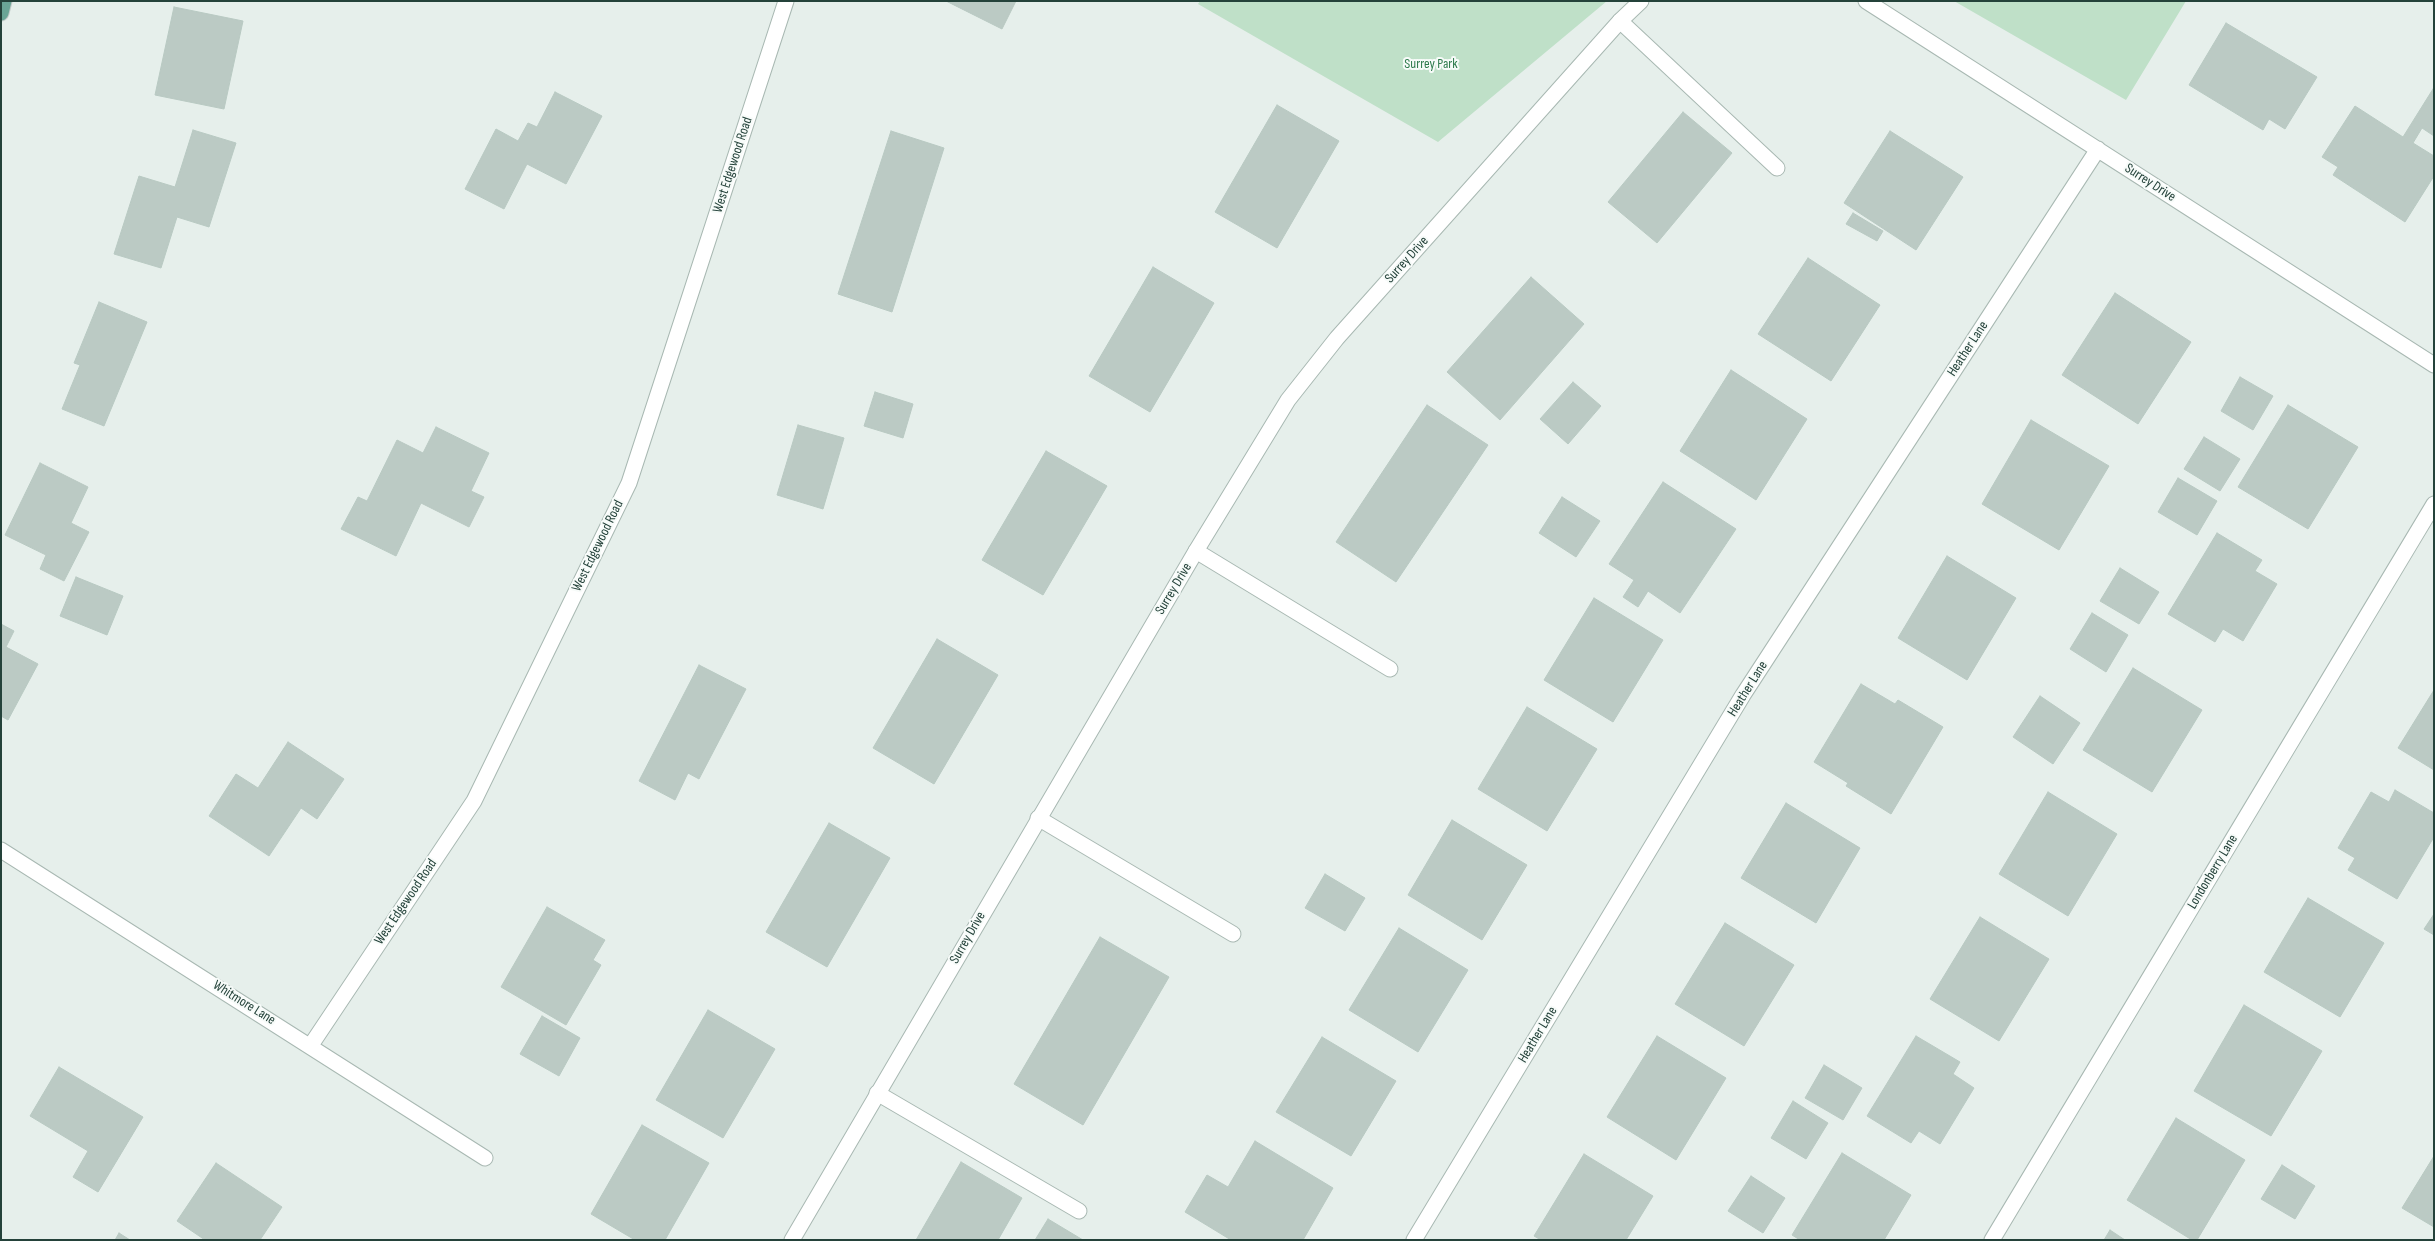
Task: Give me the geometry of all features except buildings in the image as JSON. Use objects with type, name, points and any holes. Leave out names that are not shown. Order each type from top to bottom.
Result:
[{"type":"main road","points":[[1,13],[4,1]]},
{"type":"street","name":"West Edgewood Road","points":[[311,1045],[474,801],[629,483],[786,1]]},
{"type":"street","name":"Surrey Drive","points":[[792,1240],[1038,818],[1271,426],[1310,371],[1337,338],[1620,21],[1642,1]]},
{"type":"street","name":"Surrey Drive","points":[[1866,1],[2434,365]]},
{"type":"street","points":[[1620,21],[1777,168]]},
{"type":"street","name":"Heather Lane","points":[[1414,1240],[1743,695],[2098,149]]},
{"type":"street","name":"Londonberry Lane","points":[[1992,1240],[2434,504]]},
{"type":"street","points":[[1196,551],[1390,668]]},
{"type":"street","points":[[1038,818],[1233,934]]},
{"type":"street","name":"Whitmore Lane","points":[[1,850],[311,1045],[485,1158]]},
{"type":"street","points":[[877,1093],[1079,1211]]},
{"type":"green space","name":"Surrey Park","points":[[1200,1],[1607,1],[1438,142],[1198,4]]},
{"type":"green space","points":[[1954,1],[2186,1],[2126,100]]}]
